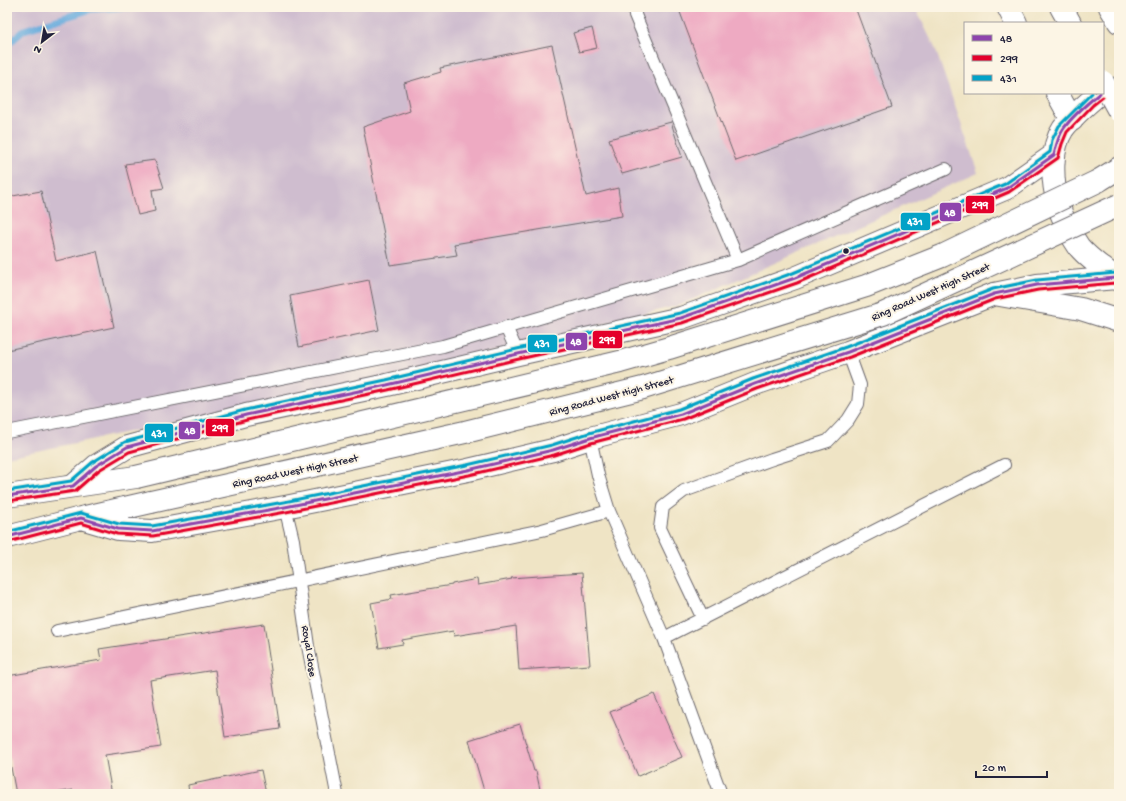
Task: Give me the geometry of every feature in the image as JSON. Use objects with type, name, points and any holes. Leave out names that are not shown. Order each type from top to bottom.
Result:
[{"type":"main road","points":[[1008,7],[1016,22]]},
{"type":"main road","points":[[1061,7],[1069,22]]},
{"type":"main road","points":[[1110,7],[1119,22]]},
{"type":"main road","points":[[1104,90],[1119,81]]},
{"type":"main road","points":[[1104,84],[1119,110]]},
{"type":"main road","points":[[1058,94],[1072,120]]},
{"type":"main road","points":[[1099,94],[1090,101],[1063,130],[1057,142],[1054,155],[1053,180],[1058,203],[1066,226],[1079,246],[1096,264],[1118,279]]},
{"type":"main road","points":[[73,486],[96,466],[127,447],[246,415],[387,385],[681,318],[795,278],[1007,188],[1054,155]]},
{"type":"main road","points":[[7,496],[136,477],[620,362],[669,348],[866,286],[942,256],[1098,181],[1119,168]]},
{"type":"main road","name":"Ring Road West High Street","points":[[7,537],[81,518],[465,432],[644,388],[883,314],[1119,205]]},
{"type":"main road","points":[[81,518],[118,529],[152,531],[286,507],[468,470],[553,450],[590,438],[681,414],[755,384],[848,352],[994,294],[1037,286],[1118,279]]},
{"type":"main road","points":[[994,294],[1081,309],[1119,321]]},
{"type":"lane","points":[[635,7],[635,15],[738,260]]},
{"type":"lane","points":[[7,432],[443,346],[738,260],[946,169]]},
{"type":"lane","points":[[506,327],[518,354]]},
{"type":"lane","points":[[702,619],[660,528],[663,507],[684,492],[772,459],[828,441],[848,420],[858,404],[860,386],[848,352]]},
{"type":"lane","points":[[590,438],[598,475],[609,511],[664,638],[721,794]]},
{"type":"lane","points":[[664,638],[1004,465]]},
{"type":"lane","name":"Royal Close","points":[[286,507],[293,540],[308,646],[337,794]]},
{"type":"lane","points":[[57,630],[542,530],[609,511]]},
{"type":"shaded area","points":[[7,7],[915,7],[935,48],[978,173],[680,305],[386,379],[7,457]]},
{"type":"building","points":[[678,7],[855,7],[892,107],[736,161]]},
{"type":"building","points":[[592,28],[597,48],[579,52],[573,33]]},
{"type":"building","points":[[552,45],[586,196],[618,188],[622,216],[454,244],[457,255],[390,265],[363,127],[410,111],[404,83],[441,72],[440,68]]},
{"type":"building","points":[[671,122],[682,157],[622,174],[609,139]]},
{"type":"building","points":[[155,160],[164,188],[152,190],[155,211],[138,215],[125,164]]},
{"type":"building","points":[[41,191],[56,261],[97,251],[114,327],[7,350],[7,197]]},
{"type":"building","points":[[369,280],[379,330],[299,347],[290,296]]},
{"type":"building","points":[[582,573],[590,665],[519,670],[516,626],[454,636],[453,631],[402,640],[403,644],[379,648],[371,603],[392,599],[391,595],[452,585],[477,579],[478,585],[512,579],[511,578]]},
{"type":"building","points":[[264,624],[280,729],[225,737],[215,670],[150,680],[161,747],[105,755],[112,794],[74,794],[73,790],[49,794],[16,794],[7,746],[7,676],[101,660],[99,649]]},
{"type":"building","points":[[654,694],[682,757],[638,776],[610,712]]},
{"type":"building","points":[[520,724],[534,771],[536,771],[541,794],[485,794],[469,740]]},
{"type":"building","points":[[261,770],[266,794],[189,794],[188,785]]},
{"type":"waterway","points":[[7,45],[24,30],[92,9],[131,7]]},
{"type":"transit line","name":"431","points":[[7,491],[71,481],[93,462],[125,442],[245,410],[386,380],[680,313],[793,273],[1005,184],[1050,152],[1052,140],[1059,126],[1091,94]]},
{"type":"transit line","name":"48","points":[[7,496],[73,486],[96,466],[127,447],[246,415],[387,385],[681,318],[795,278],[1007,188],[1054,155],[1056,145],[1064,128],[1076,114],[1099,94]]},
{"type":"transit line","name":"299","points":[[8,501],[75,491],[99,470],[129,452],[247,420],[388,390],[682,323],[797,283],[1009,192],[1058,158],[1067,132],[1093,105],[1103,97]]},
{"type":"transit line","name":"431","points":[[7,532],[81,513],[119,524],[152,526],[284,502],[467,465],[552,445],[589,433],[679,409],[753,379],[846,347],[993,289],[1037,280],[1116,273],[1119,274]]},
{"type":"transit line","name":"48","points":[[7,537],[81,518],[118,529],[152,531],[285,507],[468,470],[553,450],[590,438],[681,414],[755,384],[848,352],[994,294],[1037,285],[1116,278],[1119,280]]},
{"type":"transit line","name":"299","points":[[8,542],[81,523],[117,534],[153,536],[286,512],[469,475],[554,455],[591,443],[683,419],[757,389],[850,357],[995,299],[1038,290],[1116,284]]}]
